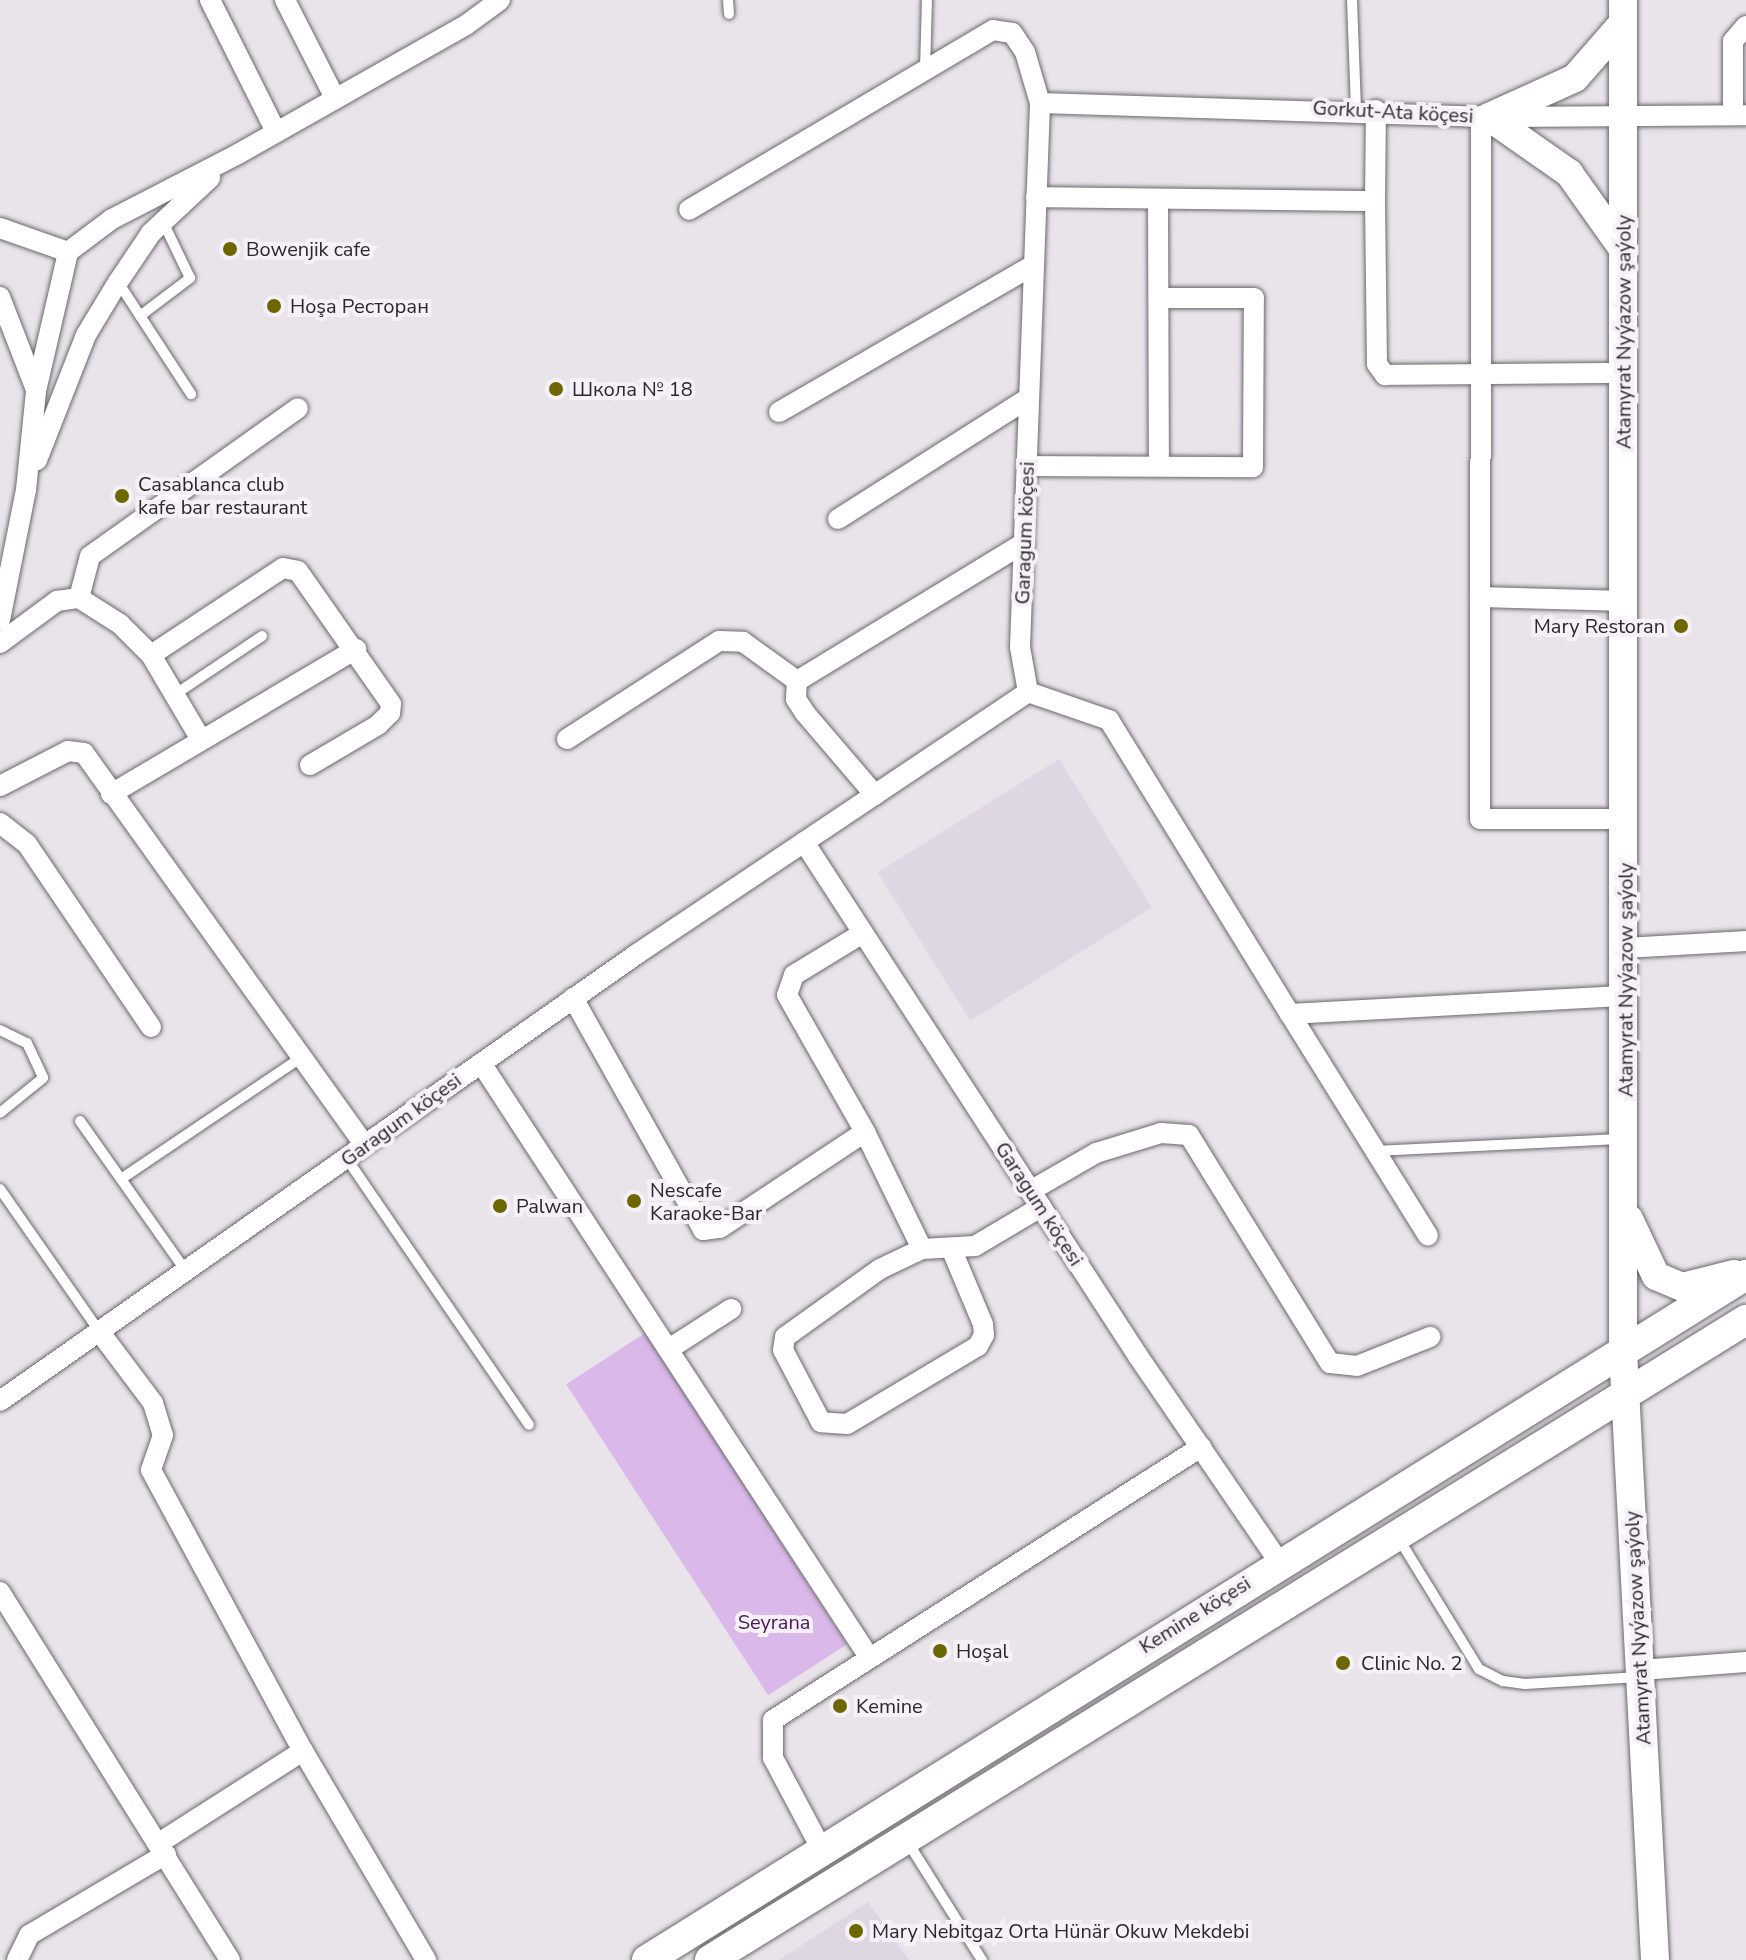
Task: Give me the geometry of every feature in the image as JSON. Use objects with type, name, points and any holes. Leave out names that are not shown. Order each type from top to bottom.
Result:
[{"type":"main road","name":"Kemine köçesi","points":[[647,1960],[1746,1272]]},
{"type":"main road","name":"Kemine köçesi","points":[[710,1960],[1746,1320]]},
{"type":"street","points":[[210,0],[276,132]]},
{"type":"street","points":[[285,0],[335,98]]},
{"type":"street","points":[[0,620],[26,490],[36,391],[68,252],[112,219],[238,154],[500,0]]},
{"type":"street","points":[[1485,116],[1575,78],[1623,12]]},
{"type":"street","name":"Atamyrat Nyýazow şaýoly","points":[[1623,12],[1626,819],[1623,1351],[1655,1960]]},
{"type":"street","points":[[1739,115],[1733,41],[1746,26]]},
{"type":"street","name":"Garagum köçesi","points":[[0,1401],[573,998],[1028,692],[1020,647],[1040,103],[1025,52],[1012,33],[993,30],[925,70]]},
{"type":"street","points":[[689,210],[925,70]]},
{"type":"street","name":"Gorkut-Ata köçesi","points":[[1040,103],[1366,110],[1485,116],[1739,115]]},
{"type":"street","points":[[1366,110],[1375,201],[1377,364],[1385,375],[1625,373]]},
{"type":"street","points":[[1485,116],[1569,173],[1624,250]]},
{"type":"street","points":[[1485,116],[1480,375],[1480,819],[1626,819]]},
{"type":"street","points":[[26,490],[74,363],[118,282],[163,222],[238,154]]},
{"type":"street","points":[[1036,197],[1158,202],[1375,201]]},
{"type":"street","points":[[1158,202],[1159,466]]},
{"type":"street","points":[[0,228],[68,252]]},
{"type":"street","points":[[779,412],[1034,265]]},
{"type":"street","points":[[0,297],[36,391]]},
{"type":"street","points":[[1027,466],[1253,467],[1254,298],[1160,298]]},
{"type":"street","points":[[838,519],[1029,398]]},
{"type":"street","points":[[79,598],[90,556],[298,408]]},
{"type":"street","points":[[797,681],[1024,543]]},
{"type":"street","points":[[151,655],[291,566],[356,649],[384,691],[390,713],[310,765]]},
{"type":"street","points":[[1480,597],[1625,601]]},
{"type":"street","points":[[0,643],[57,601],[79,598],[120,624],[151,655],[200,738]]},
{"type":"street","points":[[567,739],[719,641],[743,642],[797,681]]},
{"type":"street","points":[[111,794],[200,738],[356,649]]},
{"type":"street","points":[[797,681],[796,699],[805,713],[875,795]]},
{"type":"street","points":[[1028,692],[1109,720],[1428,1236]]},
{"type":"street","points":[[0,786],[68,751],[84,753],[364,1144]]},
{"type":"street","points":[[0,823],[27,844],[151,1027]]},
{"type":"street","name":"Garagum köçesi","points":[[804,842],[1035,1199],[1280,1563]]},
{"type":"street","points":[[863,933],[806,967],[786,988],[796,1015],[865,1132],[922,1249]]},
{"type":"street","points":[[1626,948],[1746,941]]},
{"type":"street","points":[[1290,1014],[1626,996]]},
{"type":"street","points":[[573,998],[703,1230],[720,1228],[865,1132]]},
{"type":"street","points":[[481,1063],[869,1657]]},
{"type":"street","points":[[951,1248],[983,1324],[984,1335],[978,1346],[847,1424],[821,1422],[783,1350],[785,1337],[880,1269],[922,1249],[975,1246],[1096,1153],[1161,1133],[1189,1135],[1330,1363],[1357,1366],[1430,1337]]},
{"type":"street","points":[[1625,1210],[1656,1276],[1682,1287],[1702,1286],[1746,1272]]},
{"type":"street","points":[[669,1349],[731,1309]]},
{"type":"street","points":[[99,1331],[153,1403],[163,1435],[151,1470],[303,1751],[426,1960]]},
{"type":"street","points":[[822,1850],[773,1758],[773,1720],[1201,1447]]},
{"type":"street","points":[[1280,1563],[1301,1596]]},
{"type":"street","points":[[0,1592],[230,1960]]},
{"type":"street","points":[[1641,1674],[1746,1662]]},
{"type":"street","points":[[17,1960],[29,1935],[303,1751]]},
{"type":"street","points":[[884,1811],[906,1839]]},
{"type":"lane","points":[[728,0],[729,14]]},
{"type":"lane","points":[[925,70],[927,0]]},
{"type":"lane","points":[[1352,0],[1366,110]]},
{"type":"lane","points":[[140,316],[190,278],[163,222]]},
{"type":"lane","points":[[118,282],[191,394]]},
{"type":"lane","points":[[174,695],[262,636]]},
{"type":"lane","points":[[0,1030],[27,1043],[43,1078],[0,1113]]},
{"type":"lane","points":[[121,1179],[302,1057]]},
{"type":"lane","points":[[80,1121],[186,1271]]},
{"type":"lane","points":[[1375,1151],[1626,1139]]},
{"type":"lane","points":[[347,1159],[529,1425]]},
{"type":"lane","points":[[0,1189],[99,1331]]},
{"type":"lane","points":[[1398,1537],[1479,1669],[1503,1681],[1525,1684],[1641,1674]]},
{"type":"lane","points":[[906,1839],[982,1960]]},
{"type":"shaded area","points":[[1059,759],[1152,907],[970,1021],[878,872]]},
{"type":"shaded area","name":"Mary Nebitgaz Orta Hünär Okuw Mekdebi","points":[[868,1902],[909,1960],[779,1960]]},
{"type":"green space","name":"Seyrana","points":[[645,1333],[847,1644],[768,1695],[566,1384]]},
{"type":"place","name":"Bowenjik cafe","points":[[230,249]]},
{"type":"place","name":"Hoşa Ресторан","points":[[274,306]]},
{"type":"place","name":"Школа № 18","points":[[556,389]]},
{"type":"place","name":"Casablanca club kafe bar restaurant","points":[[122,496]]},
{"type":"place","name":"Mary Restoran","points":[[1681,626]]},
{"type":"place","name":"Nescafe Karaoke-Bar","points":[[634,1201]]},
{"type":"place","name":"Palwan","points":[[500,1206]]},
{"type":"place","name":"Hoşal","points":[[940,1651]]},
{"type":"place","name":"Clinic No. 2","points":[[1343,1663]]},
{"type":"place","name":"Kemine","points":[[840,1706]]},
{"type":"place","name":"Mary Nebitgaz Orta Hünär Okuw Mekdebi","points":[[856,1931]]}]
